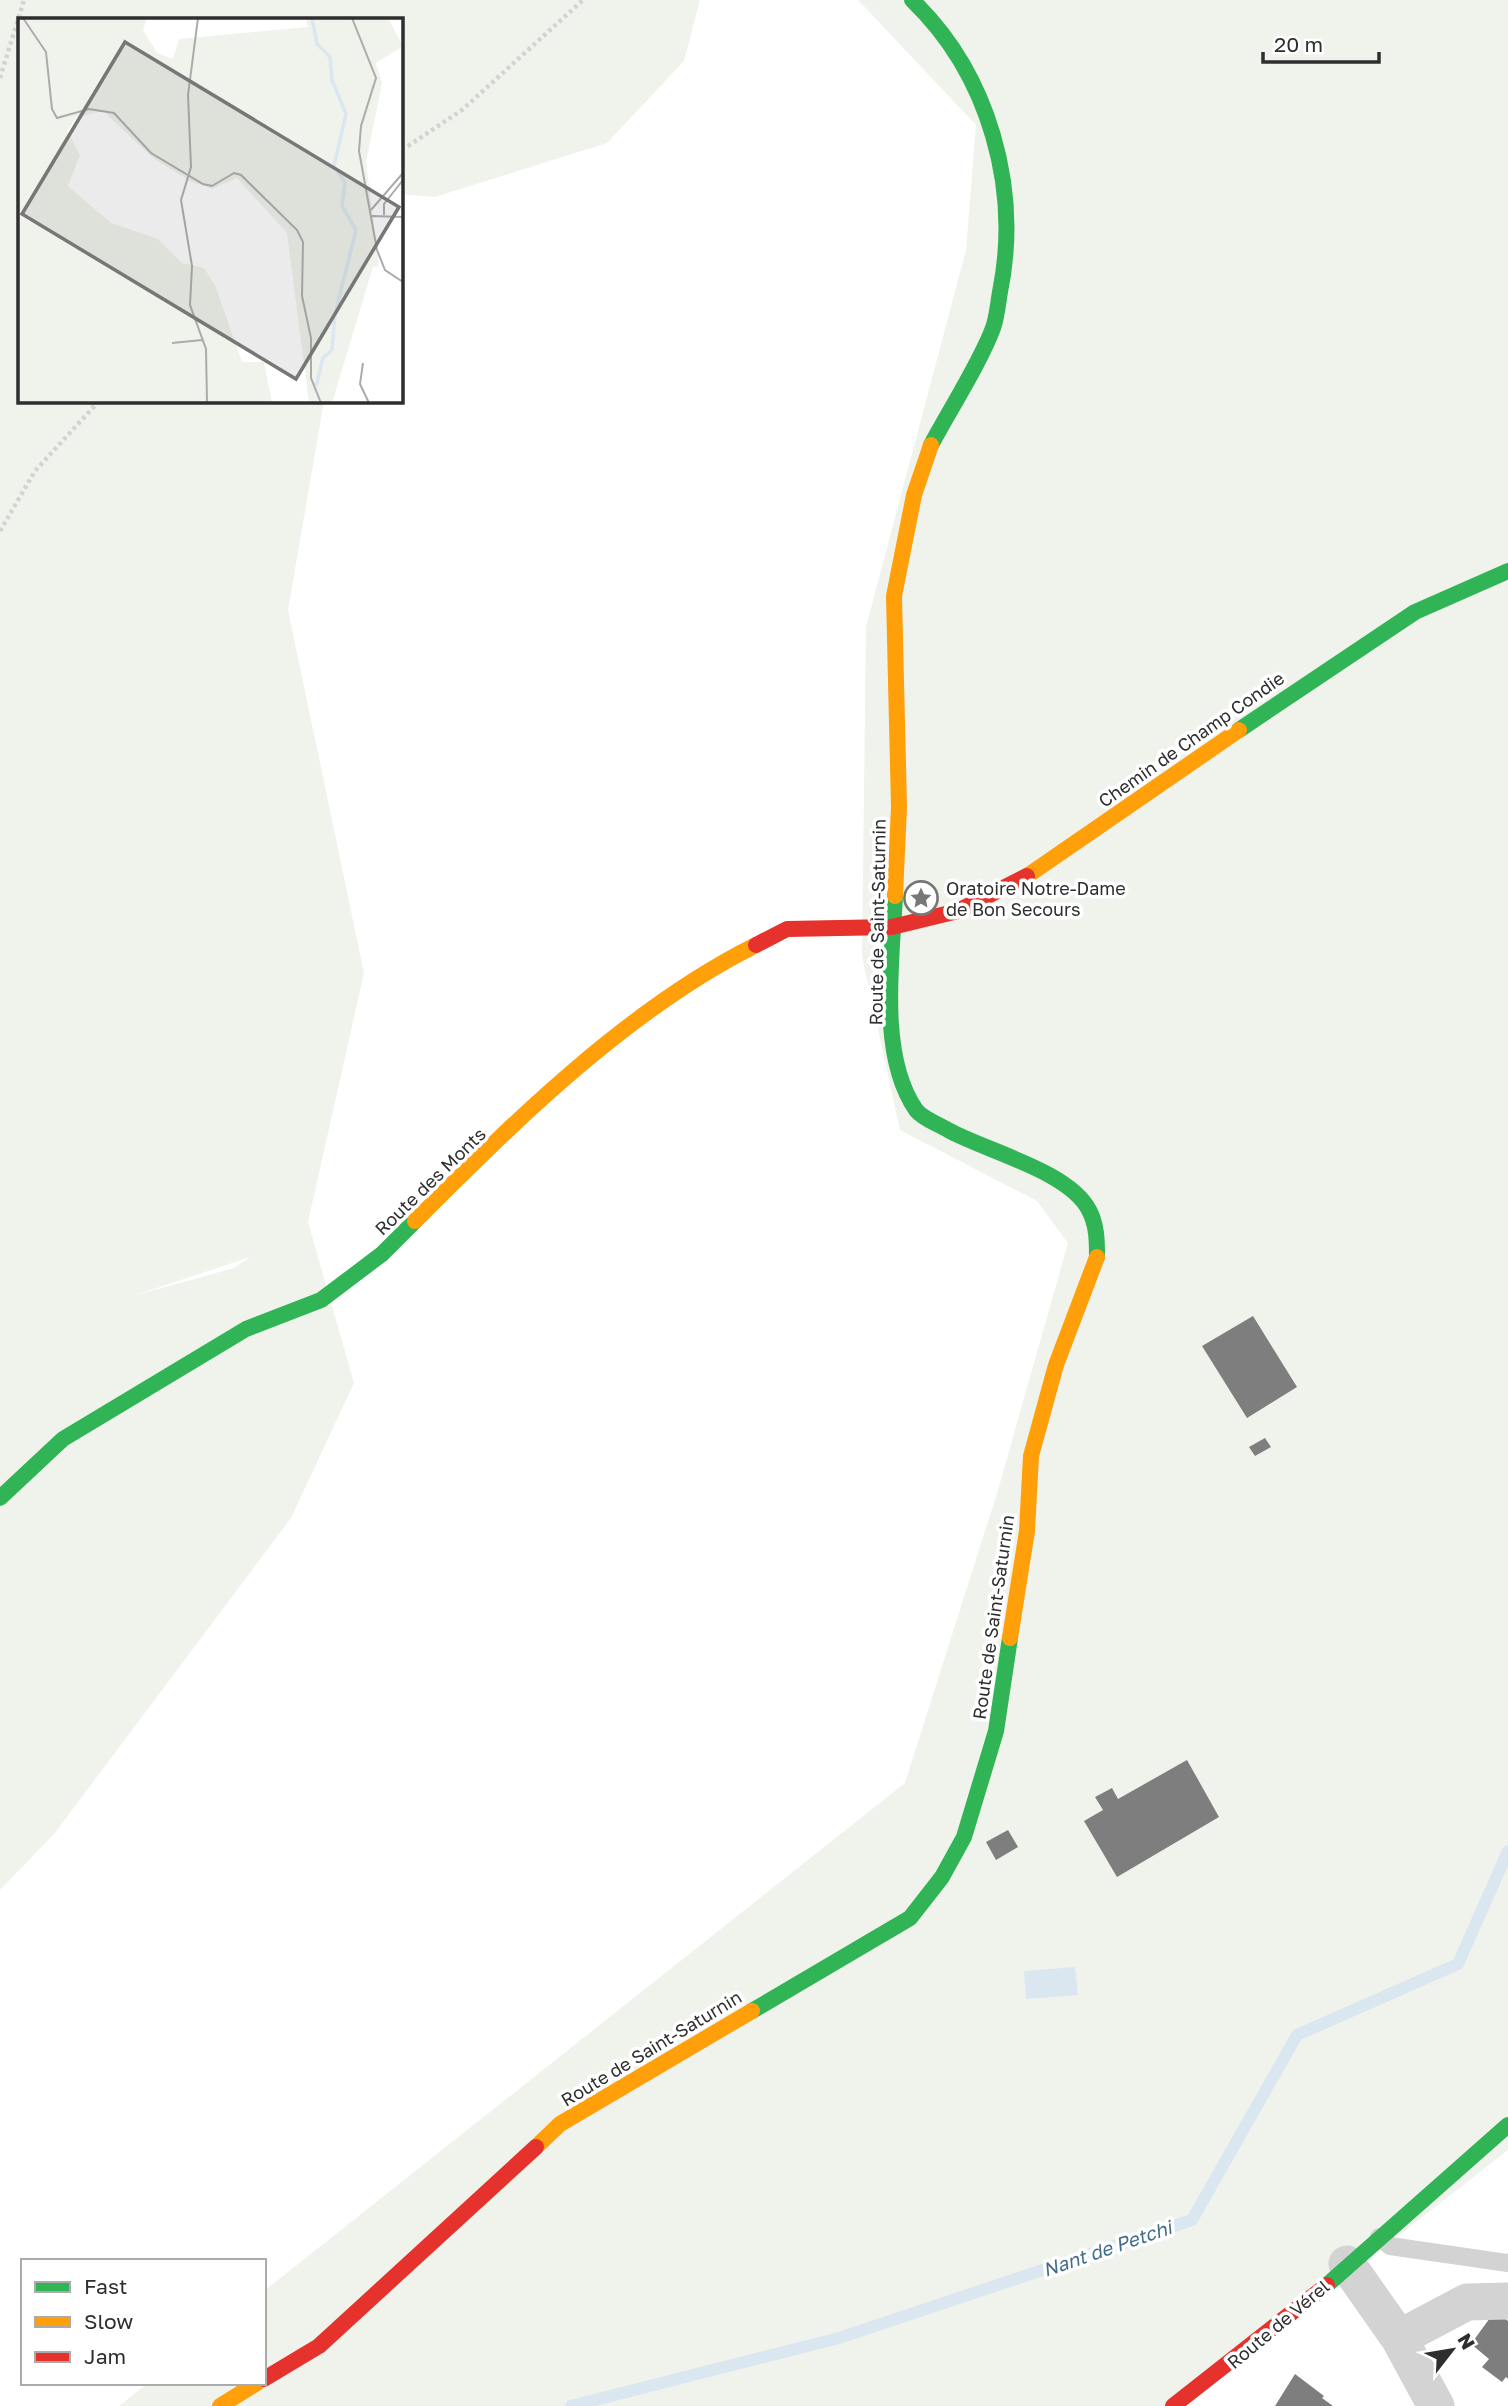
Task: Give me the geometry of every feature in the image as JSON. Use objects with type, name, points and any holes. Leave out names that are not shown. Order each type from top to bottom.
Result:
[{"type":"street","name":"Route de Saint-Saturnin","points":[[266,2378],[318,2346],[560,2124],[910,1918],[942,1877],[964,1837],[996,1731],[1027,1531],[1031,1457],[1056,1366],[1097,1261],[1097,1235],[1089,1209],[1063,1182],[968,1142],[918,1113],[903,1086],[894,1052],[892,927],[899,807],[894,596],[914,495],[929,449],[993,328],[1007,258],[1007,200],[984,106],[959,56],[938,25],[912,0]]},
{"type":"street","name":"Chemin de Champ Condie","points":[[892,927],[958,911],[1034,873],[1299,688],[1415,612],[1508,571]]},
{"type":"street","name":"Route des Monts","points":[[0,1498],[63,1439],[246,1329],[321,1300],[382,1254],[477,1159],[605,1046],[706,970],[787,929],[892,927]]},
{"type":"street","name":"Route de Vérel","points":[[1173,2406],[1252,2349],[1508,2125]]},
{"type":"street","points":[[1347,2264],[1399,2338],[1436,2406]]},
{"type":"street","points":[[1399,2338],[1467,2302],[1508,2301]]},
{"type":"street","points":[[220,2406],[254,2385]]},
{"type":"lane","points":[[1380,2237],[1390,2246],[1508,2263]]},
{"type":"path","points":[[18,18],[24,0]]},
{"type":"path","points":[[402,147],[408,146],[462,110],[583,0]]},
{"type":"path","points":[[0,78],[18,20]]},
{"type":"path","points":[[0,531],[35,471],[98,402]]},
{"type":"shaded area","points":[[0,0],[700,0],[684,61],[607,143],[435,197],[402,194],[402,18],[18,18],[18,402],[324,402],[288,610],[364,973],[308,1222],[354,1383],[291,1518],[54,1834],[0,1890]],"holes":[[[250,1257],[234,1268],[133,1296]]]},
{"type":"shaded area","points":[[858,0],[1508,0],[1508,2150],[1181,2406],[119,2406],[145,2385],[266,2385],[266,2289],[905,1783],[998,1490],[1068,1243],[1037,1201],[900,1130],[862,956],[866,627],[966,250],[976,125]]},
{"type":"shaded area","points":[[1075,1967],[1078,1995],[1026,1999],[1024,1971]]},
{"type":"building","points":[[1253,1316],[1297,1387],[1247,1418],[1202,1346]]},
{"type":"building","points":[[1265,1438],[1271,1447],[1255,1456],[1249,1447]]},
{"type":"building","points":[[1187,1760],[1219,1817],[1117,1877],[1084,1821],[1103,1810],[1095,1797],[1112,1788],[1118,1799]]},
{"type":"building","points":[[1008,1830],[1018,1847],[996,1860],[986,1842]]},
{"type":"building","points":[[1495,2311],[1508,2321],[1508,2379],[1506,2377],[1502,2382],[1482,2367],[1489,2359],[1471,2344]]},
{"type":"building","points":[[1295,2374],[1324,2396],[1322,2398],[1333,2406],[1275,2406]]},
{"type":"waterway","name":"Nant de Petchi","points":[[571,2406],[839,2338],[1192,2220],[1297,2035],[1458,1964],[1508,1851]]},
{"type":"traffic: fast","points":[[912,0],[939,30],[961,62],[979,97],[993,135],[1002,173],[1006,213],[1005,253],[993,328],[931,445]]},
{"type":"traffic: fast","points":[[1239,730],[1415,612],[1508,571]]},
{"type":"traffic: fast","points":[[895,896],[890,977],[892,1035],[904,1088],[916,1110],[927,1119],[964,1138],[1046,1173],[1079,1196],[1094,1221],[1097,1257]]},
{"type":"traffic: fast","points":[[0,1498],[63,1439],[246,1329],[321,1300],[382,1254],[415,1221]]},
{"type":"traffic: fast","points":[[752,2011],[910,1918],[942,1877],[964,1837],[996,1731],[1010,1638]]},
{"type":"traffic: fast","points":[[1327,2285],[1508,2125]]},
{"type":"traffic: slow","points":[[895,896],[899,807],[894,596],[914,495],[931,445]]},
{"type":"traffic: slow","points":[[1027,876],[1239,730]]},
{"type":"traffic: slow","points":[[415,1221],[533,1107],[618,1034],[709,971],[756,945]]},
{"type":"traffic: slow","points":[[1010,1638],[1027,1531],[1031,1456],[1056,1365],[1097,1257]]},
{"type":"traffic: slow","points":[[536,2147],[560,2124],[752,2011]]},
{"type":"traffic: slow","points":[[220,2406],[254,2385]]},
{"type":"traffic: jam","points":[[756,945],[787,929],[892,927],[958,911],[1027,876]]},
{"type":"traffic: jam","points":[[266,2378],[319,2346],[536,2147]]},
{"type":"traffic: jam","points":[[1173,2406],[1327,2285]]},
{"type":"place","name":"Oratoire Notre-Dame de Bon Secours","points":[[921,898]]}]
